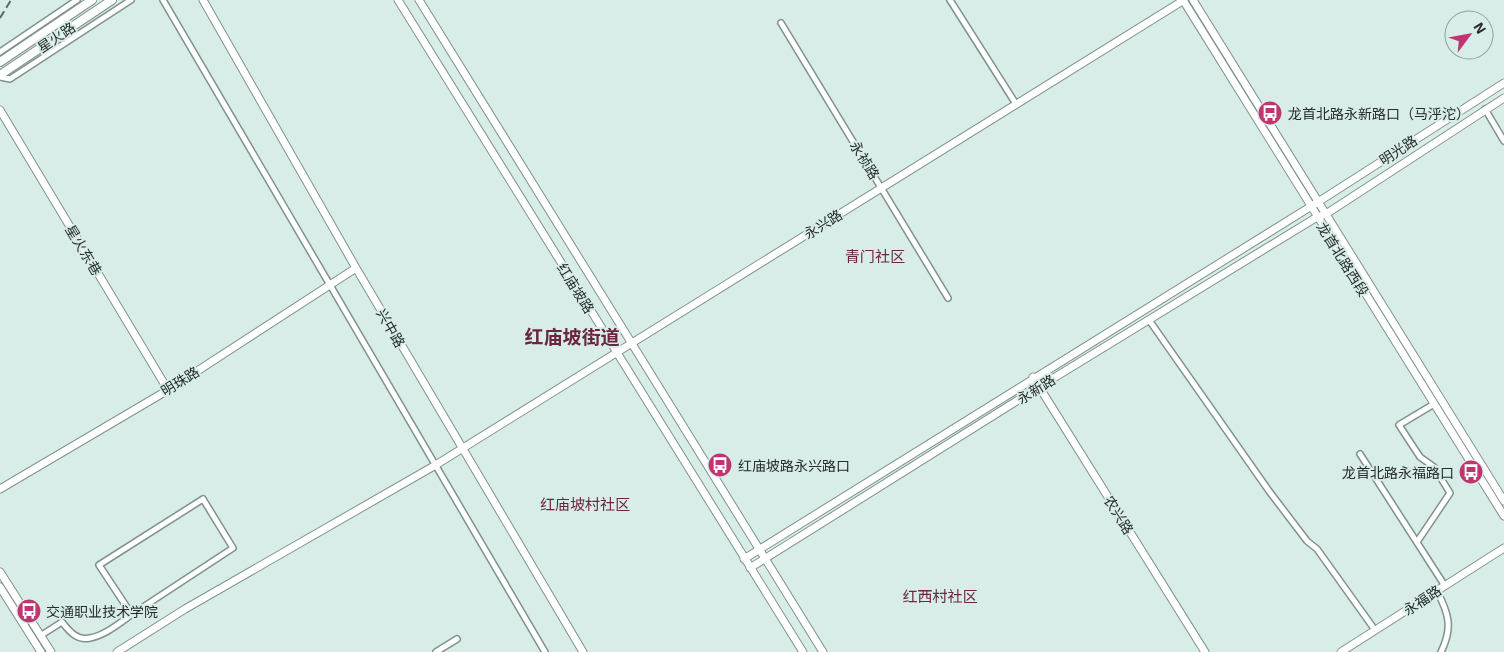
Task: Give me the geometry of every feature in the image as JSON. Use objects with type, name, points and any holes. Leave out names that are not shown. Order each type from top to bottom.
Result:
[{"type":"main road","name":"星火路","points":[[0,62],[92,0]]},
{"type":"main road","name":"星火路","points":[[0,76],[109,2],[117,0]]},
{"type":"street","points":[[0,52],[77,0]]},
{"type":"street","points":[[0,76],[10,79],[131,0]]},
{"type":"street","points":[[163,0],[330,284],[434,466],[545,652]]},
{"type":"street","name":"兴中路","points":[[203,0],[356,268],[583,652]]},
{"type":"street","name":"红庙坡路","points":[[398,0],[803,652]]},
{"type":"street","name":"红庙坡路","points":[[419,0],[823,652]]},
{"type":"street","points":[[950,0],[1016,104]]},
{"type":"street","name":"永兴路","points":[[117,652],[235,579],[434,466],[1184,0]]},
{"type":"street","name":"龙首北路西段","points":[[1184,0],[1314,204],[1326,214],[1504,501]]},
{"type":"street","name":"龙首北路西段","points":[[1193,0],[1314,204],[1317,217],[1504,516]]},
{"type":"street","name":"永祯路","points":[[781,23],[948,298]]},
{"type":"street","name":"明光路","points":[[1314,204],[1504,83]]},
{"type":"street","name":"明光路","points":[[1326,214],[1504,98]]},
{"type":"street","points":[[1485,109],[1504,141]]},
{"type":"street","name":"星火东巷","points":[[0,110],[168,390]]},
{"type":"street","name":"永新路","points":[[744,559],[1033,377],[1314,204]]},
{"type":"street","name":"永新路","points":[[750,568],[1039,387],[1317,217],[1326,214]]},
{"type":"street","name":"明珠路","points":[[0,489],[168,390],[356,268]]},
{"type":"street","points":[[1149,320],[1269,491],[1306,541],[1317,549],[1375,630]]},
{"type":"street","name":"农兴路","points":[[1033,377],[1205,652]]},
{"type":"street","points":[[1417,542],[1450,493],[1434,467],[1420,457],[1399,425],[1434,404]]},
{"type":"street","points":[[1360,454],[1445,586]]},
{"type":"street","points":[[40,636],[62,622],[74,635],[89,639],[100,635],[132,615],[233,548],[203,499],[99,565],[132,615]]},
{"type":"street","name":"永福路","points":[[1341,652],[1504,548]]},
{"type":"street","points":[[0,572],[51,652]]},
{"type":"street","points":[[0,587],[41,652]]},
{"type":"street","points":[[1437,591],[1446,609],[1449,636],[1441,652]]},
{"type":"street","points":[[436,652],[457,639]]},
{"type":"railway","points":[[0,18],[11,0]]},
{"type":"place","name":"龙首北路永新路口（马泘沱）","points":[[1270,113]]},
{"type":"place","name":"红庙坡路永兴路口","points":[[720,465]]},
{"type":"place","name":"龙首北路永福路口","points":[[1471,472]]},
{"type":"place","name":"交通职业技术学院","points":[[29,611]]},
{"type":"district","name":"青门社区","points":[[875,256]]},
{"type":"district","name":"红庙坡街道","points":[[572,336]]},
{"type":"district","name":"红庙坡村社区","points":[[585,504]]},
{"type":"district","name":"红西村社区","points":[[940,596]]}]
